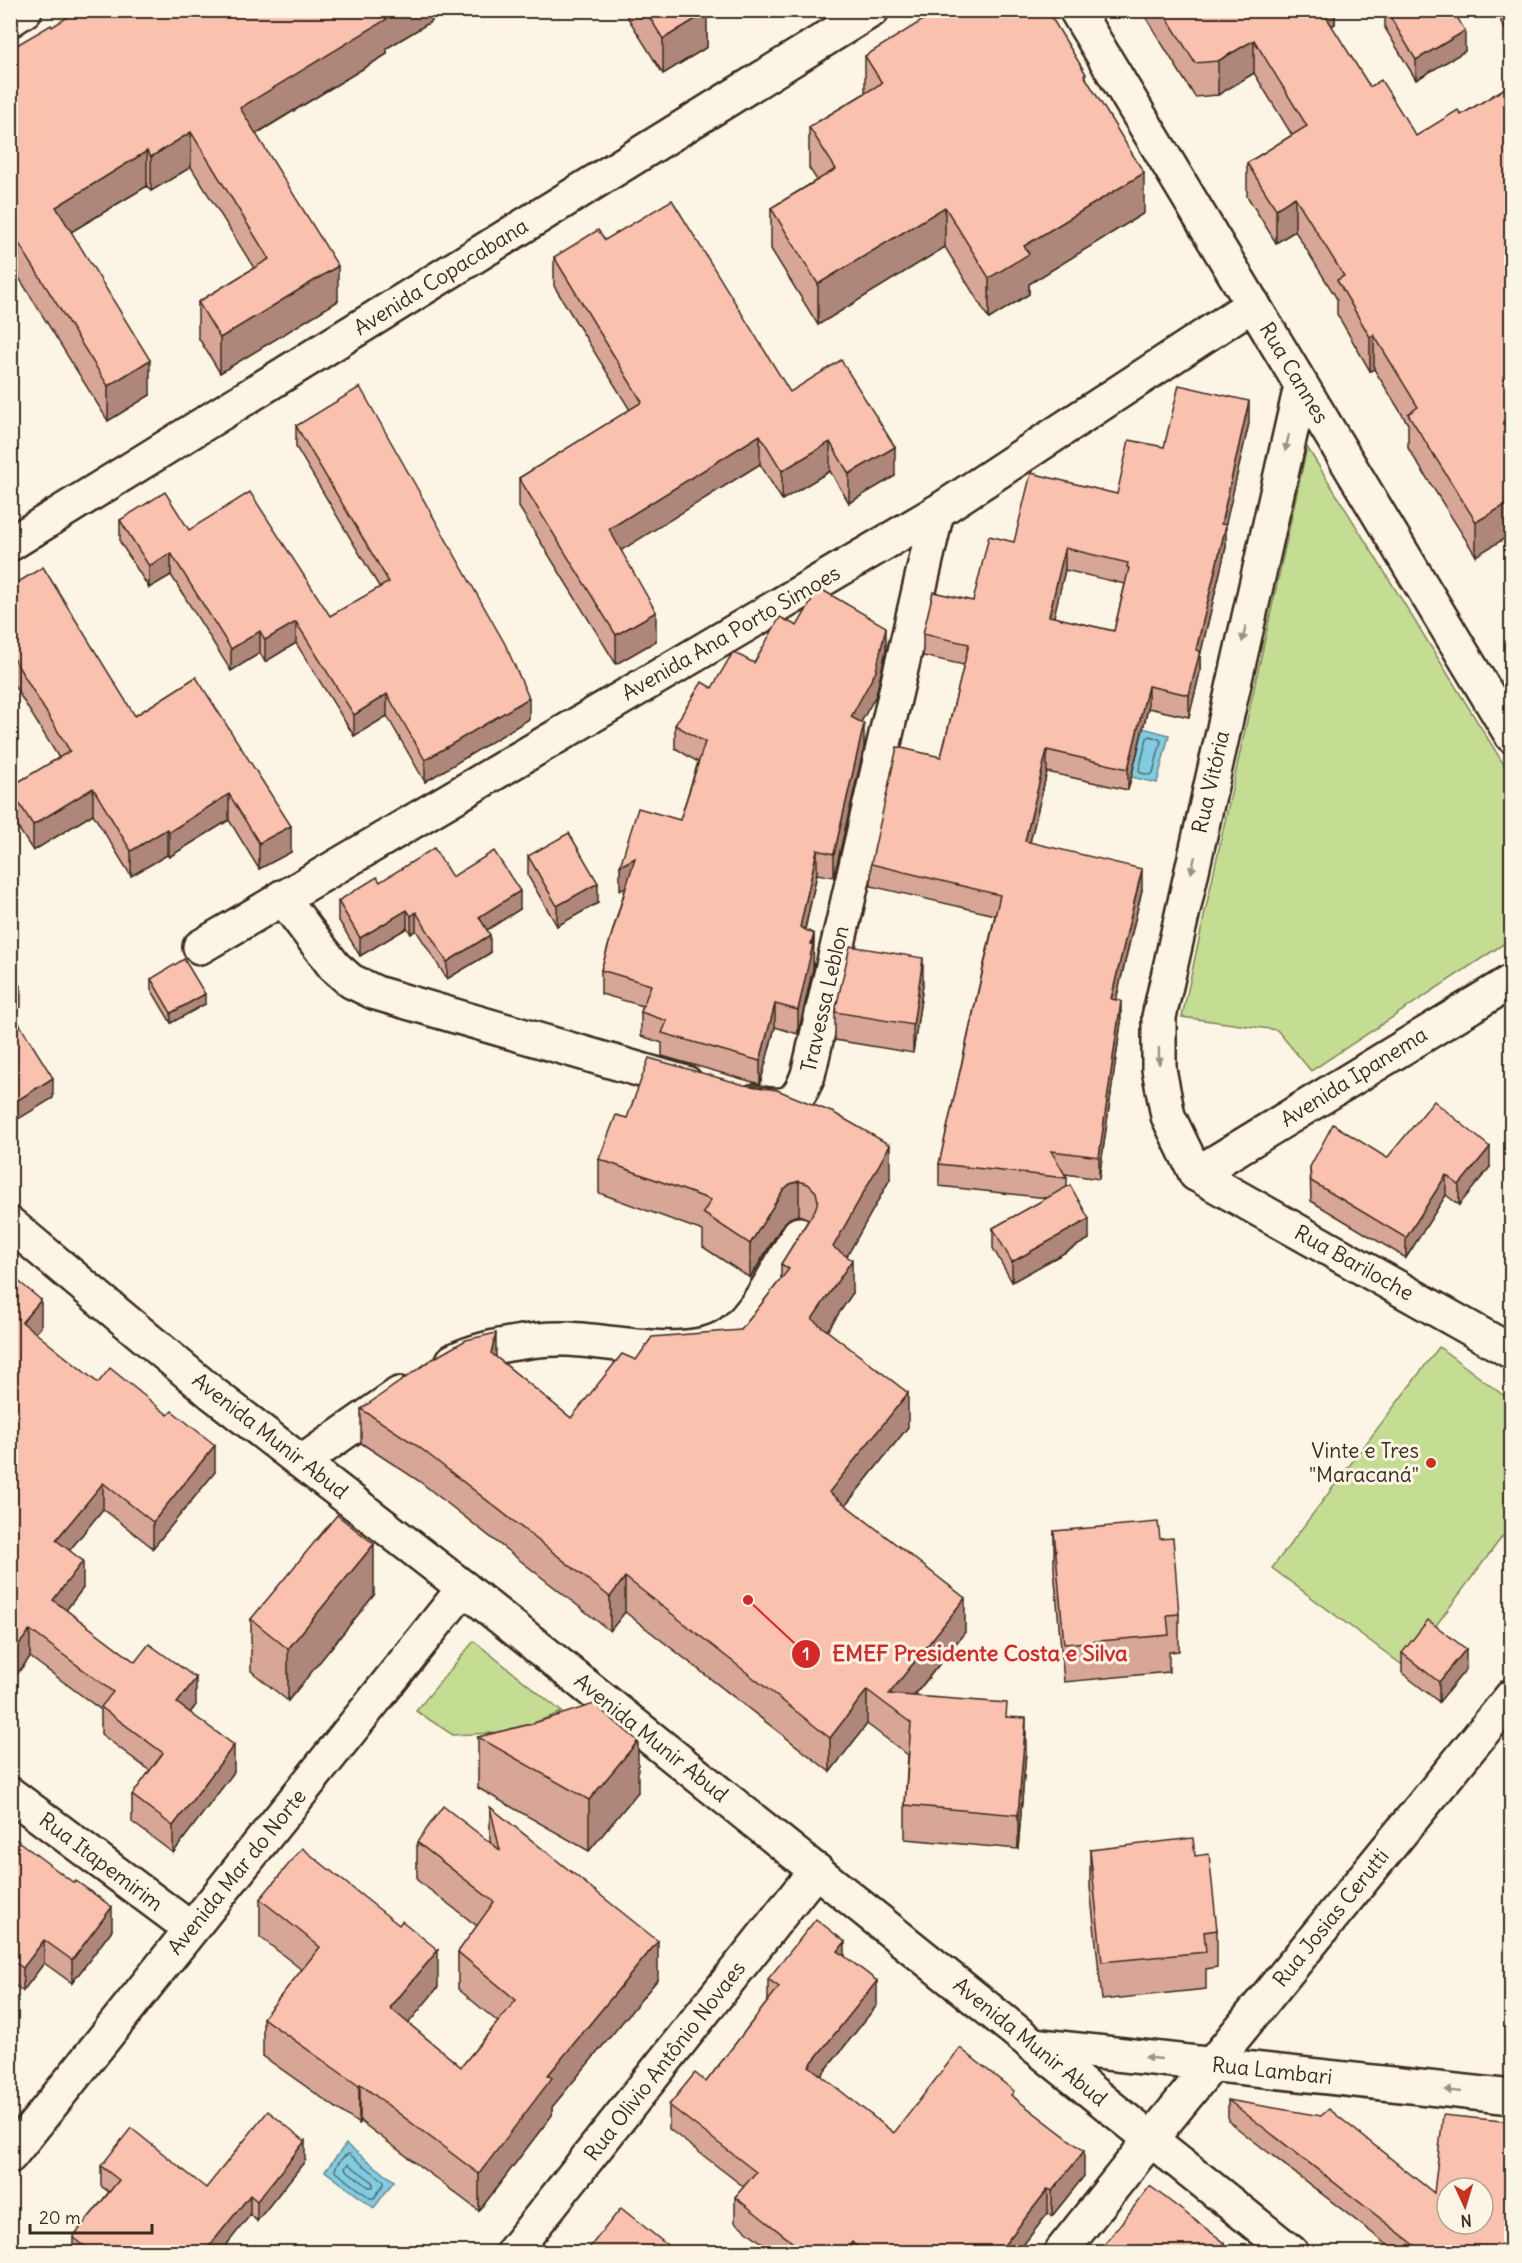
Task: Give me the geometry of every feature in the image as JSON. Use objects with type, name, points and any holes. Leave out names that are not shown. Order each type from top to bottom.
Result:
[{"type":"street","points":[[10,20],[25,10]]},
{"type":"street","name":"Avenida Copacabana","points":[[10,544],[872,10]]},
{"type":"street","name":"Rua Cannes","points":[[1076,10],[1512,736]]},
{"type":"street","name":"Avenida Ana Porto Simoes","points":[[200,947],[937,512],[1253,304]]},
{"type":"street","name":"Rua Vitória","points":[[1196,1174],[1168,1116],[1159,1069],[1159,1017],[1301,386]]},
{"type":"street","name":"Travessa Leblon","points":[[282,897],[334,966],[351,981],[376,993],[769,1105],[792,1103],[801,1094],[808,1075],[937,512]]},
{"type":"street","name":"Avenida Ipanema","points":[[1196,1174],[1512,981]]},
{"type":"street","name":"Rua Bariloche","points":[[1196,1174],[1512,1352]]},
{"type":"street","name":"Avenida Munir Abud","points":[[10,1224],[212,1393],[464,1588],[1291,2253]]},
{"type":"street","points":[[302,1462],[425,1375],[459,1357],[509,1344],[564,1339],[664,1347],[701,1346],[731,1333],[753,1308],[799,1234]]},
{"type":"street","name":"Avenida Mar do Norte","points":[[10,2156],[464,1588]]},
{"type":"street","name":"Rua Josias Cerutti","points":[[1061,2253],[1150,2139],[1512,1696]]},
{"type":"street","name":"Rua Itapemirim","points":[[10,1794],[191,1929]]},
{"type":"street","name":"Rua Olivio Antônio Novaes","points":[[513,2253],[816,1870]]},
{"type":"street","name":"Rua Lambari","points":[[1032,2045],[1512,2097]]},
{"type":"green space","points":[[1307,447],[1511,776],[1511,939],[1311,1071],[1277,1030],[1182,1017]]},
{"type":"green space","name":"Vinte e Tres \"Maracaná\"","points":[[1439,1347],[1511,1401],[1511,1525],[1405,1667],[1272,1568]]},
{"type":"green space","points":[[474,1641],[562,1712],[510,1732],[453,1735],[416,1711]]},
{"type":"water","points":[[1143,728],[1169,735],[1157,783],[1131,777]]},
{"type":"water","points":[[346,2144],[394,2181],[374,2208],[325,2171]]},
{"type":"building","points":[[79,10],[392,10],[385,15],[387,19],[240,108],[338,266],[220,338],[198,302],[269,259],[191,132],[151,157],[147,151],[56,207],[150,360],[108,386],[18,242],[10,246],[10,49]]},
{"type":"building","points":[[645,10],[706,10],[707,12],[663,39]]},
{"type":"building","points":[[939,10],[1047,10],[1144,173],[1024,246],[1029,254],[989,278],[945,207],[818,284],[771,208],[836,169],[809,127],[882,83],[865,56]]},
{"type":"building","points":[[1162,10],[1322,10],[1370,87],[1381,80],[1416,136],[1458,110],[1461,115],[1512,84],[1512,501],[1476,522],[1408,414],[1418,407],[1374,335],[1370,337],[1337,280],[1344,276],[1295,197],[1276,209],[1247,163],[1307,126],[1254,40],[1218,61],[1195,63]]},
{"type":"building","points":[[1386,10],[1453,10],[1465,31],[1416,60]]},
{"type":"building","points":[[1512,10],[1512,30],[1501,12]]},
{"type":"building","points":[[672,200],[790,392],[841,360],[895,447],[849,474],[830,442],[782,471],[760,435],[609,529],[656,612],[616,635],[519,478],[642,402],[554,257],[598,230],[605,240]]},
{"type":"building","points":[[1179,385],[1249,401],[1221,524],[1226,525],[1196,650],[1200,651],[1189,695],[1148,686],[1128,769],[1047,750],[1025,841],[1142,869],[1111,999],[1121,1001],[1099,1157],[1051,1151],[1067,1178],[939,1164],[1000,895],[871,864],[897,747],[941,757],[969,644],[923,634],[933,592],[973,601],[989,536],[1014,542],[1031,473],[1117,494],[1129,440],[1164,447]],"holes":[[[1065,548],[1128,563],[1129,568],[1114,631],[1049,616]]]},
{"type":"building","points":[[360,387],[505,644],[529,698],[425,760],[387,694],[354,715],[296,622],[265,640],[260,631],[231,649],[171,553],[149,566],[120,520],[165,492],[189,530],[250,492],[330,616],[389,582],[296,426]]},
{"type":"building","points":[[43,567],[135,716],[196,677],[291,826],[259,843],[229,794],[169,832],[167,829],[131,851],[93,788],[33,825],[10,787],[70,751],[10,653],[10,587]]},
{"type":"building","points":[[819,588],[886,627],[876,671],[851,717],[864,724],[834,854],[817,850],[800,927],[814,934],[798,1010],[775,1004],[760,1061],[662,1033],[667,1021],[641,1012],[651,985],[601,970],[635,858],[620,866],[638,808],[680,820],[705,742],[675,725],[702,682],[712,688],[733,652],[754,663],[780,617],[797,626]]},
{"type":"building","points":[[569,833],[598,883],[557,906],[528,856]]},
{"type":"building","points":[[434,848],[452,877],[494,851],[520,891],[479,917],[490,935],[447,962],[416,912],[411,916],[407,910],[360,938],[338,901],[377,877],[380,882]]},
{"type":"building","points":[[850,946],[923,958],[913,1025],[835,1012]]},
{"type":"building","points":[[184,959],[205,994],[171,1013],[151,979]]},
{"type":"building","points":[[10,971],[21,987],[10,994]]},
{"type":"building","points":[[10,1009],[53,1078],[10,1105]]},
{"type":"building","points":[[649,1058],[744,1085],[777,1090],[834,1113],[890,1145],[833,1247],[852,1260],[812,1319],[908,1393],[829,1492],[965,1598],[889,1694],[1007,1703],[1006,1717],[1026,1718],[1018,1815],[905,1805],[911,1723],[867,1690],[830,1738],[625,1577],[610,1597],[419,1447],[361,1409],[431,1360],[466,1340],[496,1333],[491,1353],[571,1418],[622,1354],[636,1360],[652,1337],[741,1330],[789,1269],[781,1264],[815,1210],[818,1201],[816,1192],[808,1184],[799,1181],[790,1184],[783,1190],[750,1244],[703,1213],[711,1200],[599,1159],[616,1115],[627,1118]]},
{"type":"building","points":[[1434,1101],[1490,1147],[1459,1185],[1446,1175],[1406,1238],[1311,1181],[1310,1167],[1333,1124],[1387,1158]]},
{"type":"building","points":[[1070,1185],[1089,1219],[1012,1262],[993,1228]]},
{"type":"building","points":[[10,1274],[41,1300],[22,1322],[98,1383],[110,1368],[168,1415],[172,1411],[215,1445],[153,1522],[103,1483],[56,1540],[83,1561],[53,1600],[135,1662],[149,1644],[196,1678],[177,1703],[234,1745],[173,1826],[132,1795],[163,1753],[101,1707],[113,1692],[30,1630],[14,1651],[10,1648],[10,1567],[18,1557],[10,1551]]},
{"type":"building","points":[[337,1515],[374,1544],[288,1649],[251,1619]]},
{"type":"building","points":[[1158,1522],[1160,1539],[1173,1538],[1179,1614],[1167,1615],[1169,1635],[1064,1644],[1054,1531]]},
{"type":"building","points":[[1428,1620],[1466,1649],[1439,1682],[1402,1653]]},
{"type":"building","points":[[594,1704],[638,1741],[589,1800],[478,1737],[531,1724]]},
{"type":"building","points":[[443,1806],[500,1850],[490,1807],[658,1941],[548,2075],[552,2078],[479,2174],[360,2084],[359,2086],[263,2018],[320,1947],[260,1899],[302,1848],[399,1925],[402,1921],[438,1950],[390,2008],[461,2067],[516,2000],[458,1952],[494,1902],[417,1842]]},
{"type":"building","points":[[10,1835],[74,1883],[76,1881],[112,1907],[72,1960],[44,1940],[23,1968],[10,1959]]},
{"type":"building","points":[[1193,1838],[1195,1856],[1209,1854],[1217,1930],[1204,1932],[1206,1952],[1102,1962],[1090,1850]]},
{"type":"building","points":[[816,1919],[845,1942],[838,1951],[877,1981],[809,2066],[894,2133],[960,2048],[1014,2091],[1011,2095],[1084,2151],[1052,2191],[1048,2189],[998,2253],[865,2253],[852,2242],[844,2253],[806,2253],[735,2197],[756,2172],[669,2105],[695,2073],[706,2082],[779,1987],[768,1979]]},
{"type":"building","points":[[1228,2100],[1321,2116],[1329,2109],[1434,2193],[1435,2184],[1435,2236],[1495,2236],[1495,2176],[1436,2176],[1443,2115],[1512,2122],[1512,2253],[1425,2253]]},
{"type":"building","points":[[268,2111],[305,2141],[257,2201],[250,2195],[204,2253],[83,2253],[87,2248],[73,2237],[119,2180],[101,2166],[131,2128],[206,2188]]},
{"type":"building","points":[[1150,2186],[1225,2243],[1218,2253],[1098,2253]]},
{"type":"building","points":[[621,2208],[677,2253],[585,2253]]},
{"type":"building","points":[[291,2248],[297,2253],[287,2253]]},
{"type":"place","name":"Vinte e Tres \"Maracaná\"","points":[[1431,1463]]},
{"type":"place","name":"EMEF Presidente Costa e Silva","points":[[748,1600]]}]
